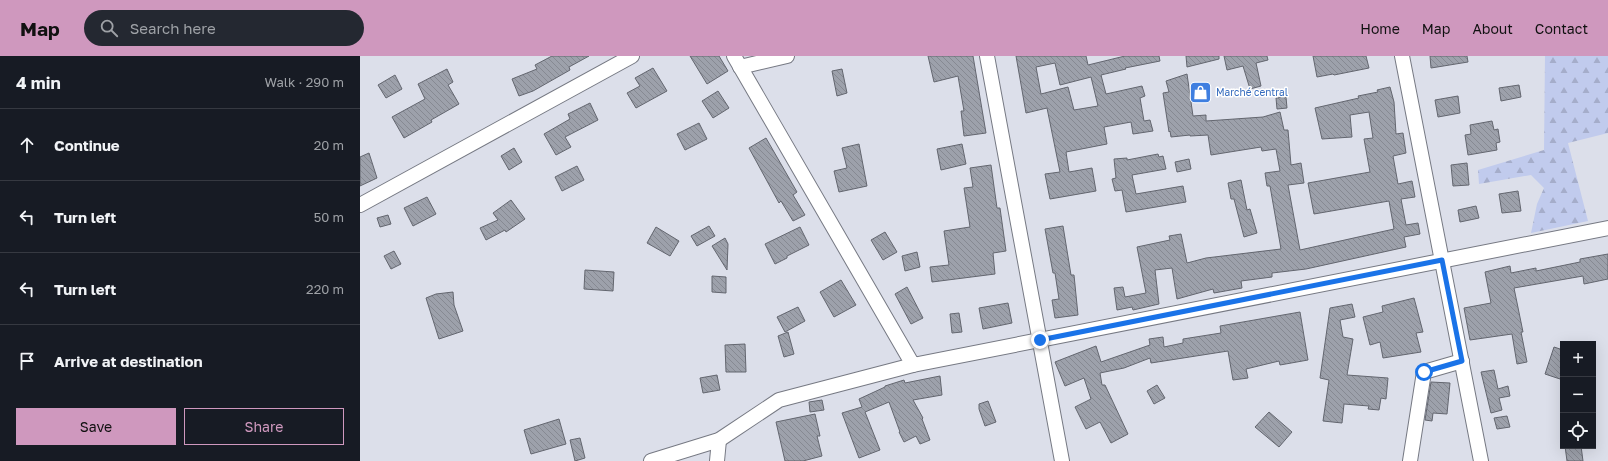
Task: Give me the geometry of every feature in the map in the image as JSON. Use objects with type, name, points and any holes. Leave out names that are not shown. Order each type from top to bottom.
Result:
[{"type":"street","points":[[360,205],[632,56]]},
{"type":"street","points":[[787,56],[737,62],[914,365]]},
{"type":"street","points":[[987,56],[1062,461]]},
{"type":"street","points":[[1402,56],[1481,461]]},
{"type":"street","points":[[650,461],[718,440],[779,400],[914,365],[1608,228]]},
{"type":"street","points":[[1410,461],[1424,372],[1462,361]]},
{"type":"street","points":[[717,461],[718,440]]},
{"type":"green space","points":[[1545,56],[1608,56],[1608,133],[1568,143],[1588,221],[1531,233],[1537,204],[1544,188],[1531,175],[1479,184],[1478,170],[1544,150]]},
{"type":"building","points":[[552,56],[589,56],[569,67],[570,70],[533,91],[519,96],[512,79],[537,69],[535,65]]},
{"type":"building","points":[[690,56],[719,56],[728,71],[707,84]]},
{"type":"building","points":[[928,56],[973,56],[986,133],[964,136],[961,111],[964,111],[958,76],[934,82]]},
{"type":"building","points":[[1016,56],[1086,56],[1088,65],[1125,56],[1159,56],[1160,61],[1125,68],[1126,69],[1101,75],[1106,94],[1142,86],[1145,96],[1140,98],[1144,121],[1150,120],[1153,131],[1133,134],[1131,122],[1104,127],[1107,144],[1066,152],[1069,172],[1092,168],[1096,191],[1050,199],[1045,174],[1060,172],[1047,108],[1026,113]],"holes":[[[1055,63],[1060,85],[1091,77],[1098,106],[1074,110],[1068,87],[1041,94],[1036,67]]]},
{"type":"building","points":[[1186,56],[1219,56],[1219,59],[1187,67]]},
{"type":"building","points":[[1224,56],[1267,56],[1268,60],[1256,63],[1261,86],[1250,89],[1243,66],[1227,70]]},
{"type":"building","points":[[1313,56],[1366,56],[1369,68],[1317,77]]},
{"type":"building","points":[[1430,56],[1467,56],[1468,62],[1431,68]]},
{"type":"building","points":[[653,68],[667,91],[636,108],[627,93],[640,86],[635,78]]},
{"type":"building","points":[[447,69],[453,82],[448,85],[459,104],[404,138],[392,117],[425,99],[418,84]]},
{"type":"building","points":[[842,69],[847,93],[837,96],[832,71]]},
{"type":"building","points":[[1187,74],[1193,116],[1206,115],[1206,121],[1263,117],[1280,112],[1284,130],[1288,130],[1291,165],[1301,163],[1304,183],[1288,185],[1300,250],[1394,229],[1389,201],[1314,214],[1308,183],[1370,172],[1364,139],[1373,138],[1369,112],[1350,115],[1352,137],[1322,139],[1315,108],[1359,98],[1358,96],[1378,92],[1377,90],[1390,87],[1394,102],[1396,134],[1403,133],[1406,153],[1393,156],[1398,184],[1412,181],[1415,197],[1401,199],[1406,225],[1418,223],[1420,234],[1404,237],[1406,247],[1306,269],[1272,273],[1272,277],[1241,281],[1242,288],[1214,293],[1213,289],[1177,299],[1172,268],[1155,270],[1159,304],[1133,310],[1132,307],[1117,310],[1114,288],[1123,287],[1125,297],[1146,293],[1137,247],[1170,240],[1169,236],[1181,234],[1187,263],[1206,258],[1281,249],[1270,186],[1267,186],[1265,173],[1280,171],[1276,149],[1262,151],[1261,147],[1211,155],[1208,135],[1171,137],[1163,93],[1169,92],[1166,81]]},
{"type":"building","points":[[395,75],[402,89],[386,98],[378,85]]},
{"type":"building","points":[[1519,85],[1521,97],[1501,101],[1499,88]]},
{"type":"building","points":[[718,91],[729,108],[713,118],[702,101]]},
{"type":"building","points":[[1458,96],[1460,113],[1438,117],[1435,100]]},
{"type":"building","points":[[1286,97],[1287,108],[1277,109],[1276,98]]},
{"type":"building","points":[[590,103],[598,120],[565,137],[571,147],[556,155],[544,134],[570,119],[568,114]]},
{"type":"building","points":[[1492,121],[1494,130],[1498,129],[1500,142],[1496,143],[1497,150],[1468,155],[1465,135],[1471,134],[1470,125]]},
{"type":"building","points":[[699,123],[707,139],[685,150],[677,134]]},
{"type":"building","points":[[766,138],[797,192],[793,195],[805,215],[793,221],[781,201],[779,203],[749,148]]},
{"type":"building","points":[[859,144],[867,186],[839,192],[834,171],[847,168],[842,148]]},
{"type":"building","points":[[962,144],[966,164],[941,170],[937,149]]},
{"type":"building","points":[[514,148],[522,162],[509,170],[501,156]]},
{"type":"building","points":[[369,153],[377,178],[360,186],[360,157]]},
{"type":"building","points":[[1158,154],[1159,157],[1163,156],[1166,169],[1132,175],[1136,194],[1183,186],[1186,202],[1126,212],[1122,190],[1115,191],[1112,179],[1116,178],[1114,159],[1127,158],[1127,160]]},
{"type":"building","points":[[1189,159],[1191,169],[1177,172],[1175,162]]},
{"type":"building","points":[[1467,163],[1469,185],[1453,186],[1451,165]]},
{"type":"building","points":[[991,165],[997,208],[1000,208],[1006,251],[993,253],[995,274],[932,282],[930,267],[949,265],[944,231],[970,227],[964,188],[973,187],[970,168]]},
{"type":"building","points":[[577,166],[584,180],[562,191],[555,177]]},
{"type":"building","points":[[1241,180],[1247,210],[1250,209],[1257,233],[1244,237],[1234,199],[1231,199],[1228,183]]},
{"type":"building","points":[[1518,191],[1521,211],[1502,213],[1499,194]]},
{"type":"building","points":[[427,197],[436,214],[413,226],[404,208]]},
{"type":"building","points":[[511,200],[525,219],[506,232],[505,230],[486,240],[480,228],[498,220],[493,213]]},
{"type":"building","points":[[1476,206],[1479,218],[1460,222],[1458,210]]},
{"type":"building","points":[[388,215],[391,224],[380,227],[377,218]]},
{"type":"building","points":[[709,226],[715,236],[697,246],[691,236]]},
{"type":"building","points":[[1063,226],[1071,275],[1074,275],[1078,315],[1055,318],[1052,300],[1059,299],[1045,229]]},
{"type":"building","points":[[656,227],[679,241],[670,256],[647,243]]},
{"type":"building","points":[[800,227],[809,245],[775,264],[765,244]]},
{"type":"building","points":[[885,232],[897,252],[883,260],[871,240]]},
{"type":"building","points":[[725,238],[728,244],[727,270],[712,246]]},
{"type":"building","points":[[394,251],[401,264],[391,269],[384,256]]},
{"type":"building","points":[[917,252],[920,267],[905,271],[902,256]]},
{"type":"building","points":[[1608,254],[1608,279],[1584,284],[1583,276],[1514,288],[1523,332],[1521,332],[1527,362],[1517,364],[1512,334],[1470,340],[1464,308],[1491,303],[1485,272],[1510,266],[1511,273],[1536,268],[1536,271],[1580,262],[1580,259]]},
{"type":"building","points":[[585,270],[614,272],[613,291],[584,289]]},
{"type":"building","points":[[712,276],[726,277],[726,293],[712,292]]},
{"type":"building","points":[[841,280],[856,305],[834,317],[820,292]]},
{"type":"building","points":[[907,287],[923,318],[911,324],[895,294]]},
{"type":"building","points":[[453,292],[454,305],[463,331],[439,339],[426,298],[436,294]]},
{"type":"building","points":[[1414,298],[1423,332],[1416,333],[1421,352],[1383,358],[1380,342],[1370,345],[1363,317],[1383,312],[1382,306]]},
{"type":"building","points":[[1008,303],[1012,323],[983,329],[979,308]]},
{"type":"building","points":[[1352,304],[1355,317],[1340,320],[1343,337],[1353,339],[1347,375],[1388,378],[1386,399],[1381,398],[1379,410],[1368,409],[1369,406],[1344,404],[1342,423],[1323,421],[1329,380],[1320,378],[1330,308]]},
{"type":"building","points":[[798,307],[805,321],[785,332],[777,317]]},
{"type":"building","points":[[1300,312],[1308,360],[1280,365],[1279,361],[1246,369],[1248,378],[1233,380],[1228,351],[1151,363],[1150,358],[1124,368],[1100,373],[1102,385],[1105,385],[1128,434],[1111,443],[1100,422],[1086,429],[1075,407],[1091,399],[1084,378],[1065,386],[1055,362],[1096,346],[1101,362],[1150,345],[1149,339],[1163,337],[1164,347],[1183,343],[1183,339],[1221,333],[1220,326]]},
{"type":"building","points":[[959,313],[962,332],[952,333],[950,314]]},
{"type":"building","points":[[788,332],[794,354],[784,357],[778,336]]},
{"type":"building","points":[[745,344],[746,372],[726,372],[725,345]]},
{"type":"building","points":[[1554,347],[1560,349],[1560,379],[1545,374]]},
{"type":"building","points":[[1494,370],[1498,389],[1508,386],[1510,396],[1499,398],[1502,410],[1491,413],[1481,372]]},
{"type":"building","points":[[717,375],[720,390],[703,393],[700,378]]},
{"type":"building","points":[[940,376],[942,395],[913,400],[923,418],[922,419],[930,440],[920,444],[916,436],[904,442],[889,402],[865,412],[880,450],[859,458],[842,413],[862,407],[859,399],[885,386],[904,380],[905,383]]},
{"type":"building","points":[[1431,382],[1450,383],[1447,414],[1433,413],[1432,421],[1425,420]]},
{"type":"building","points":[[1157,385],[1165,398],[1154,404],[1147,391]]},
{"type":"building","points":[[822,400],[824,410],[810,412],[809,402]]},
{"type":"building","points":[[988,401],[996,422],[985,426],[979,409],[979,404]]},
{"type":"building","points":[[1269,412],[1292,432],[1279,447],[1255,427]]},
{"type":"building","points":[[815,414],[820,436],[817,436],[822,456],[803,461],[785,461],[776,422]]},
{"type":"building","points":[[1507,416],[1510,427],[1497,429],[1494,418]]},
{"type":"building","points":[[559,419],[566,444],[531,454],[524,430]]},
{"type":"building","points":[[580,438],[585,458],[575,461],[570,440]]},
{"type":"building","points":[[1565,449],[1581,449],[1583,461],[1567,461]]},
{"type":"place","name":"Marché central","points":[[1200,92]]},
{"type":"route","points":[[1040,340],[1442,260],[1462,361],[1424,372]]}]
